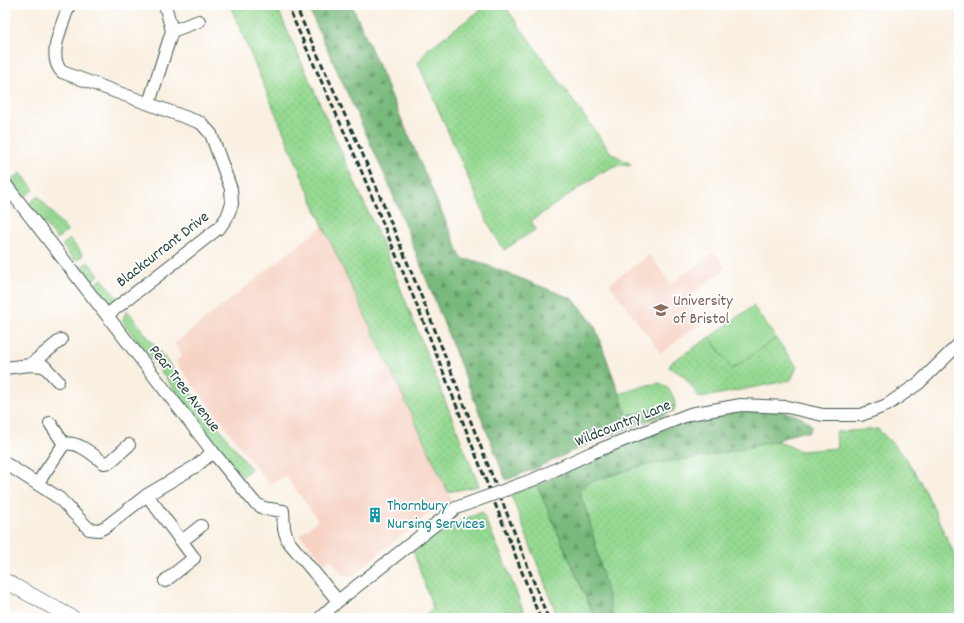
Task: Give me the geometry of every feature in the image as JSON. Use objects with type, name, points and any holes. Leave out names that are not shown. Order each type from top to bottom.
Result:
[{"type":"street","name":"Blackcurrant Drive","points":[[69,5],[54,53],[58,68],[62,72],[201,123],[211,134],[231,189],[232,204],[227,217],[220,227],[107,315]]},
{"type":"street","points":[[149,103],[172,31],[166,5]]},
{"type":"street","points":[[172,31],[199,21]]},
{"type":"street","name":"Pear Tree Avenue","points":[[5,184],[213,452],[254,502],[263,508],[283,511],[284,529],[288,541],[338,600]]},
{"type":"street","points":[[30,365],[61,340]]},
{"type":"street","name":"Wildcountry Lane","points":[[320,618],[338,600],[456,508],[535,479],[591,453],[690,414],[741,406],[787,406],[823,416],[861,415],[887,405],[919,383],[959,344]]},
{"type":"street","points":[[5,368],[30,365],[44,366],[58,381]]},
{"type":"street","points":[[50,423],[64,444]]},
{"type":"street","points":[[37,484],[64,444],[70,442],[80,446],[104,463],[110,462],[129,445]]},
{"type":"street","points":[[5,464],[59,498],[89,529],[99,530],[108,526],[147,495],[196,466],[213,452]]},
{"type":"street","points":[[147,495],[194,558],[165,582]]},
{"type":"street","points":[[182,541],[201,526]]},
{"type":"street","points":[[5,581],[73,618]]},
{"type":"shaded area","points":[[323,226],[452,501],[431,511],[351,577],[343,575],[331,559],[325,563],[300,535],[318,520],[285,475],[270,486],[175,361],[183,356],[174,344]]},
{"type":"shaded area","name":"University of Bristol","points":[[714,252],[726,268],[685,299],[702,322],[661,353],[609,284],[649,255],[671,284]]},
{"type":"green space","points":[[230,5],[276,5],[388,257],[479,486],[448,492],[323,226]]},
{"type":"green space","points":[[307,5],[352,5],[462,259],[476,261],[573,299],[594,324],[627,415],[675,406],[674,411],[597,440],[506,480],[387,180]]},
{"type":"green space","points":[[487,5],[504,5],[611,153],[631,164],[615,166],[602,172],[531,221],[536,229],[504,250],[488,223],[418,63],[428,49]]},
{"type":"green space","points":[[21,173],[34,190],[24,197],[11,180]]},
{"type":"green space","points":[[38,196],[67,231],[57,239],[29,204]]},
{"type":"green space","points":[[70,239],[83,255],[75,261],[62,245]]},
{"type":"green space","points":[[88,262],[99,275],[91,282],[80,268]]},
{"type":"green space","points":[[102,279],[119,300],[111,302],[107,301],[101,296],[94,285]]},
{"type":"green space","points":[[753,306],[776,338],[732,369],[710,337]]},
{"type":"green space","points":[[127,310],[251,469],[242,477],[125,325],[123,319]]},
{"type":"green space","points":[[710,337],[732,369],[776,338],[797,367],[791,380],[700,398],[684,376],[669,367],[673,361]]},
{"type":"green space","points":[[660,383],[671,392],[674,398],[675,406],[627,415],[619,394]]},
{"type":"green space","points":[[740,410],[769,410],[788,413],[805,420],[812,426],[809,432],[797,432],[777,441],[702,457],[648,464],[589,482],[579,492],[588,515],[613,618],[595,618],[537,485],[592,458],[691,419]]},
{"type":"green space","points":[[878,429],[906,458],[926,492],[959,565],[959,618],[613,618],[588,515],[579,492],[589,482],[648,464],[702,457],[777,441],[801,451],[837,448],[836,432]]},
{"type":"green space","points":[[537,485],[595,618],[558,618],[511,495]]},
{"type":"green space","points":[[482,512],[504,561],[526,618],[421,618],[433,608],[413,551],[458,522]]},
{"type":"railway","points":[[287,5],[356,158],[422,318],[540,618]]},
{"type":"railway","points":[[295,5],[363,155],[429,315],[548,618]]},
{"type":"place","name":"University of Bristol","points":[[661,310]]},
{"type":"place","name":"Thornbury Nursing Services","points":[[375,515]]}]
